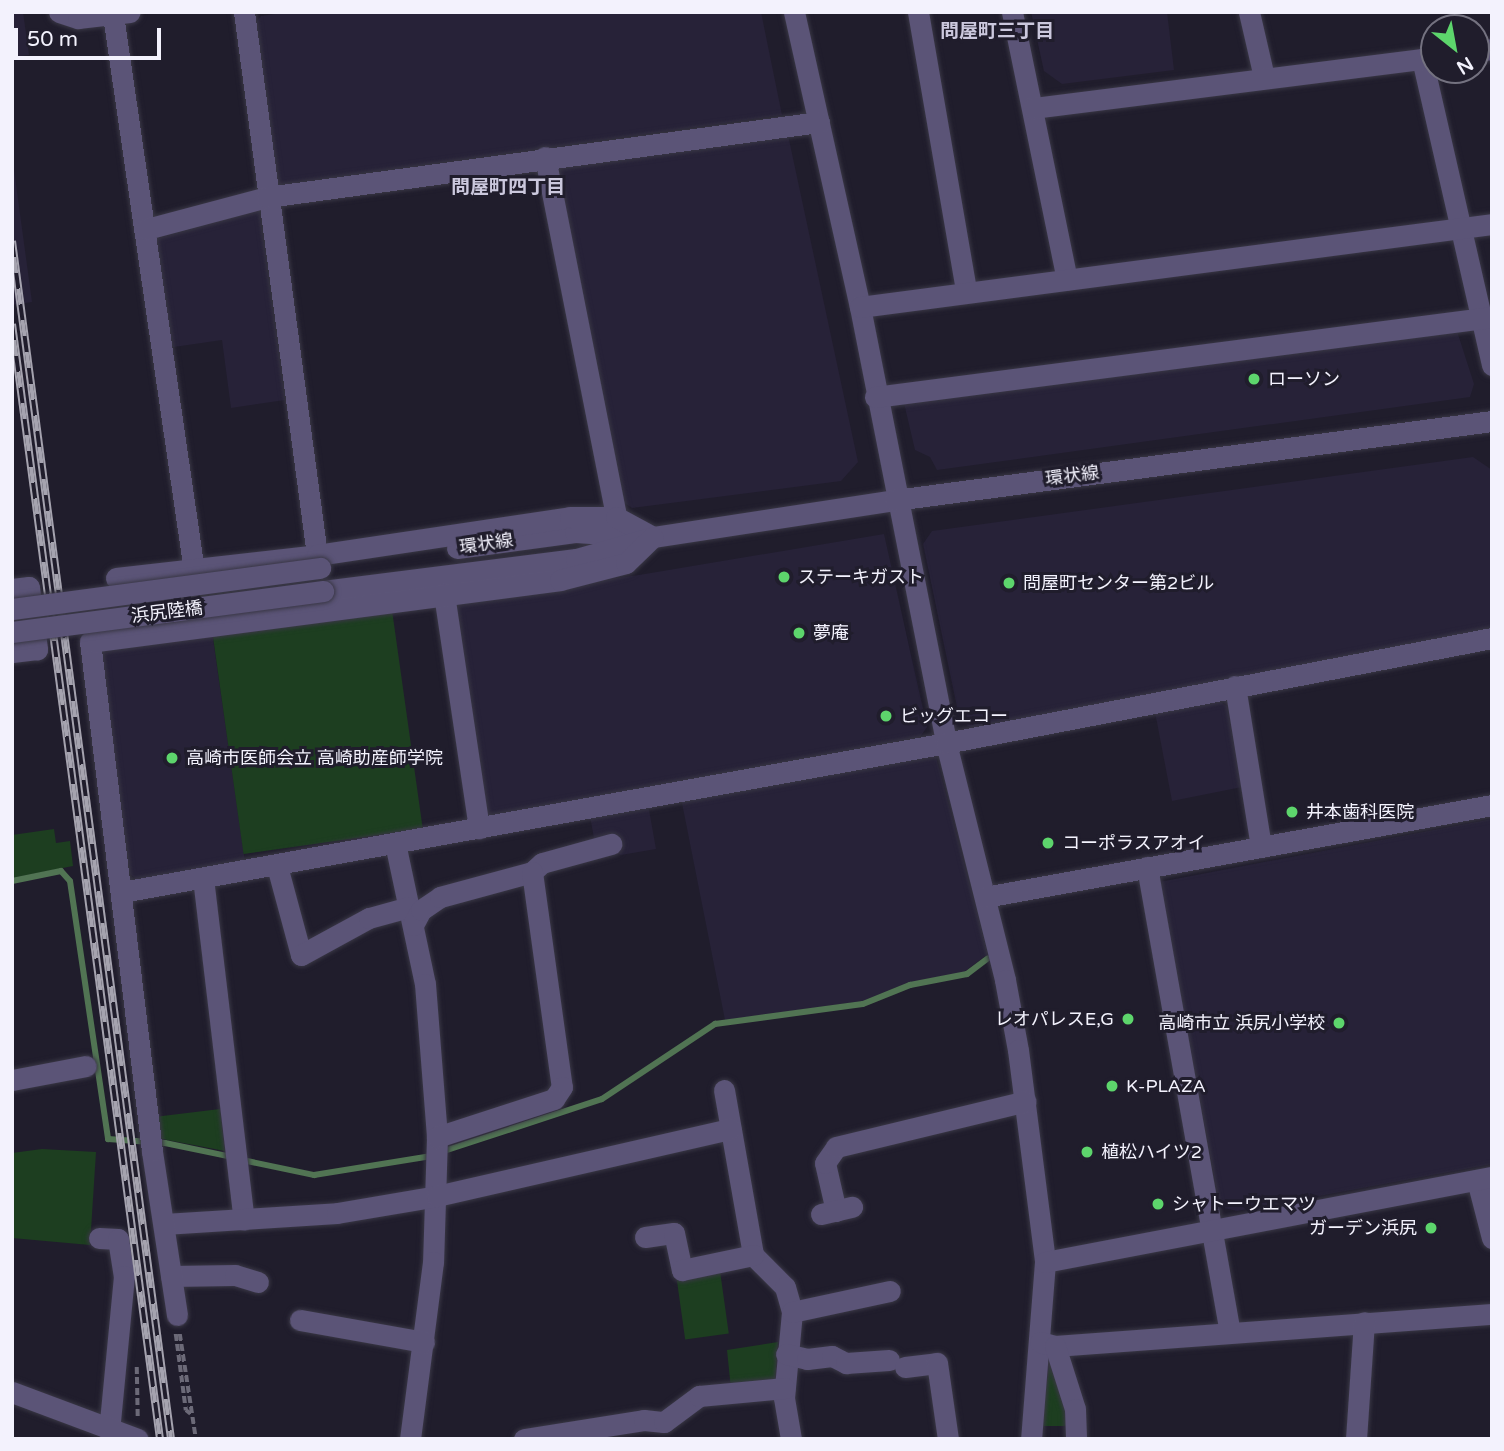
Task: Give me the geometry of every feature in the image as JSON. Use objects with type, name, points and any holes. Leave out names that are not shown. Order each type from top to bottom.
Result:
[{"type":"street","points":[[59,12],[78,18],[122,13],[147,229],[194,571]]},
{"type":"street","points":[[244,12],[318,561]]},
{"type":"street","points":[[794,12],[860,307],[874,397],[946,743],[1006,979],[1026,1101],[1045,1262],[1048,1344],[1031,1439]]},
{"type":"street","points":[[918,12],[966,291]]},
{"type":"street","points":[[1013,12],[1067,279]]},
{"type":"street","points":[[1249,12],[1264,77]]},
{"type":"street","points":[[1033,108],[1420,59]]},
{"type":"street","points":[[1433,84],[1462,227],[1487,318],[1492,365]]},
{"type":"street","points":[[147,229],[267,197],[545,157],[819,122]]},
{"type":"street","points":[[545,157],[616,517]]},
{"type":"street","points":[[860,307],[1492,224]]},
{"type":"street","points":[[874,397],[1487,318]]},
{"type":"street","name":"環状線","points":[[323,591],[576,559],[653,537],[895,500],[1492,421]]},
{"type":"street","points":[[116,578],[318,561],[570,517],[616,517],[653,537],[626,563],[560,580],[90,642],[176,1318]]},
{"type":"street","name":"環状線","points":[[318,561],[575,532],[653,537]]},
{"type":"street","name":"浜尻陸橋","points":[[12,609],[318,561]]},
{"type":"street","points":[[12,589],[29,587],[37,649],[12,652]]},
{"type":"street","name":"浜尻陸橋","points":[[12,632],[323,591]]},
{"type":"street","points":[[444,594],[479,828]]},
{"type":"street","points":[[122,892],[946,743],[1492,638]]},
{"type":"street","points":[[1235,687],[1261,847]]},
{"type":"street","points":[[985,897],[1492,805]]},
{"type":"street","points":[[395,843],[425,984],[436,1137],[437,1196],[424,1342],[410,1439]]},
{"type":"street","points":[[277,866],[301,955],[369,918],[411,916],[440,897],[532,872],[542,863],[611,844]]},
{"type":"street","points":[[1147,867],[1214,1230],[1230,1332]]},
{"type":"street","points":[[436,1137],[554,1100],[562,1087],[532,872]]},
{"type":"street","points":[[203,878],[244,1220]]},
{"type":"street","points":[[12,1080],[86,1066]]},
{"type":"street","points":[[724,1090],[753,1255],[785,1287],[792,1312],[786,1354],[785,1388],[791,1439]]},
{"type":"street","points":[[837,1211],[825,1163],[836,1147],[1026,1101]]},
{"type":"street","points":[[164,1224],[337,1213],[437,1196],[730,1129]]},
{"type":"street","points":[[1045,1262],[1484,1178],[1492,1238]]},
{"type":"street","points":[[645,1237],[674,1233],[682,1270],[753,1255]]},
{"type":"street","points":[[12,1392],[124,1433],[124,1276],[118,1239],[99,1238]]},
{"type":"street","points":[[172,1276],[235,1275],[258,1282]]},
{"type":"street","points":[[792,1312],[890,1291]]},
{"type":"street","points":[[1048,1344],[1492,1314]]},
{"type":"street","points":[[300,1321],[424,1342]]},
{"type":"street","points":[[1356,1439],[1364,1322]]},
{"type":"street","points":[[1048,1344],[1075,1409],[1076,1439]]},
{"type":"street","points":[[786,1354],[807,1359],[832,1356],[846,1363],[936,1363],[948,1439]]},
{"type":"street","points":[[524,1439],[644,1420],[669,1431],[699,1396],[785,1388]]},
{"type":"path","points":[[176,1318],[196,1439]]},
{"type":"path","points":[[124,1433],[136,1354]]},
{"type":"shaded area","points":[[12,12],[23,12],[29,55],[12,57]]},
{"type":"shaded area","points":[[288,12],[761,12],[782,115],[281,185],[273,178],[254,25],[261,16]]},
{"type":"shaded area","points":[[1031,12],[1167,12],[1174,70],[1062,84],[1044,71]]},
{"type":"shaded area","points":[[788,135],[858,462],[841,481],[632,508],[623,502],[551,178],[558,168]]},
{"type":"shaded area","points":[[12,155],[32,302],[12,305]]},
{"type":"shaded area","points":[[259,209],[285,400],[231,408],[222,340],[167,348],[153,240]]},
{"type":"shaded area","points":[[1457,331],[1474,384],[1470,397],[937,470],[930,457],[915,450],[904,403]]},
{"type":"shaded area","points":[[1473,457],[1492,470],[1492,630],[972,728],[960,721],[923,544],[932,531]]},
{"type":"shaded area","points":[[884,534],[927,727],[920,737],[486,817],[476,730],[472,729],[453,606],[460,599],[639,575]]},
{"type":"shaded area","name":"高崎市医師会立 高崎助産師学院","points":[[212,632],[245,862],[139,881],[130,874],[101,654],[107,646]]},
{"type":"shaded area","points":[[1217,700],[1227,706],[1242,787],[1172,801],[1155,712]]},
{"type":"shaded area","points":[[935,753],[988,954],[964,972],[907,983],[863,1001],[725,1020],[681,798]]},
{"type":"shaded area","points":[[648,804],[656,849],[621,855],[595,844],[590,816]]},
{"type":"shaded area","name":"高崎市立 浜尻小学校","points":[[1492,819],[1492,1164],[1237,1211],[1220,1207],[1159,882]]},
{"type":"green space","points":[[392,610],[423,829],[244,854],[213,635]]},
{"type":"green space","points":[[54,829],[56,843],[70,841],[73,866],[12,878],[12,835]]},
{"type":"green space","points":[[220,1109],[225,1151],[157,1138],[154,1117]]},
{"type":"green space","points":[[42,1149],[96,1152],[90,1245],[12,1238],[12,1153]]},
{"type":"green space","points":[[720,1271],[729,1333],[685,1340],[676,1277]]},
{"type":"green space","points":[[778,1342],[775,1384],[731,1389],[727,1350]]},
{"type":"green space","points":[[1050,1358],[1072,1426],[1041,1426]]},
{"type":"waterway","points":[[12,881],[61,871],[70,881],[108,1139],[165,1143],[232,1157]]},
{"type":"waterway","points":[[441,1152],[602,1099],[715,1024],[863,1004],[910,985],[967,974],[988,958]]},
{"type":"waterway","points":[[242,1160],[314,1175],[431,1156]]},
{"type":"railway","points":[[12,241],[171,1439]]},
{"type":"railway","points":[[12,324],[160,1439]]},
{"type":"place","name":"ローソン","points":[[1254,379]]},
{"type":"place","name":"ステーキガスト","points":[[784,577]]},
{"type":"place","name":"問屋町センター第2ビル","points":[[1009,583]]},
{"type":"place","name":"夢庵","points":[[799,633]]},
{"type":"place","name":"ビッグエコー","points":[[886,716]]},
{"type":"place","name":"高崎市医師会立 高崎助産師学院","points":[[172,758]]},
{"type":"place","name":"井本歯科医院","points":[[1292,812]]},
{"type":"place","name":"コーポラスアオイ","points":[[1048,843]]},
{"type":"place","name":"レオパレスE,G","points":[[1128,1019]]},
{"type":"place","name":"高崎市立 浜尻小学校","points":[[1339,1023]]},
{"type":"place","name":"K-PLAZA","points":[[1112,1086]]},
{"type":"place","name":"植松ハイツ2","points":[[1087,1152]]},
{"type":"place","name":"シャトーウエマツ","points":[[1158,1204]]},
{"type":"place","name":"ガーデン浜尻","points":[[1431,1228]]},
{"type":"district","name":"問屋町三丁目","points":[[997,32]]},
{"type":"district","name":"問屋町四丁目","points":[[508,188]]}]
